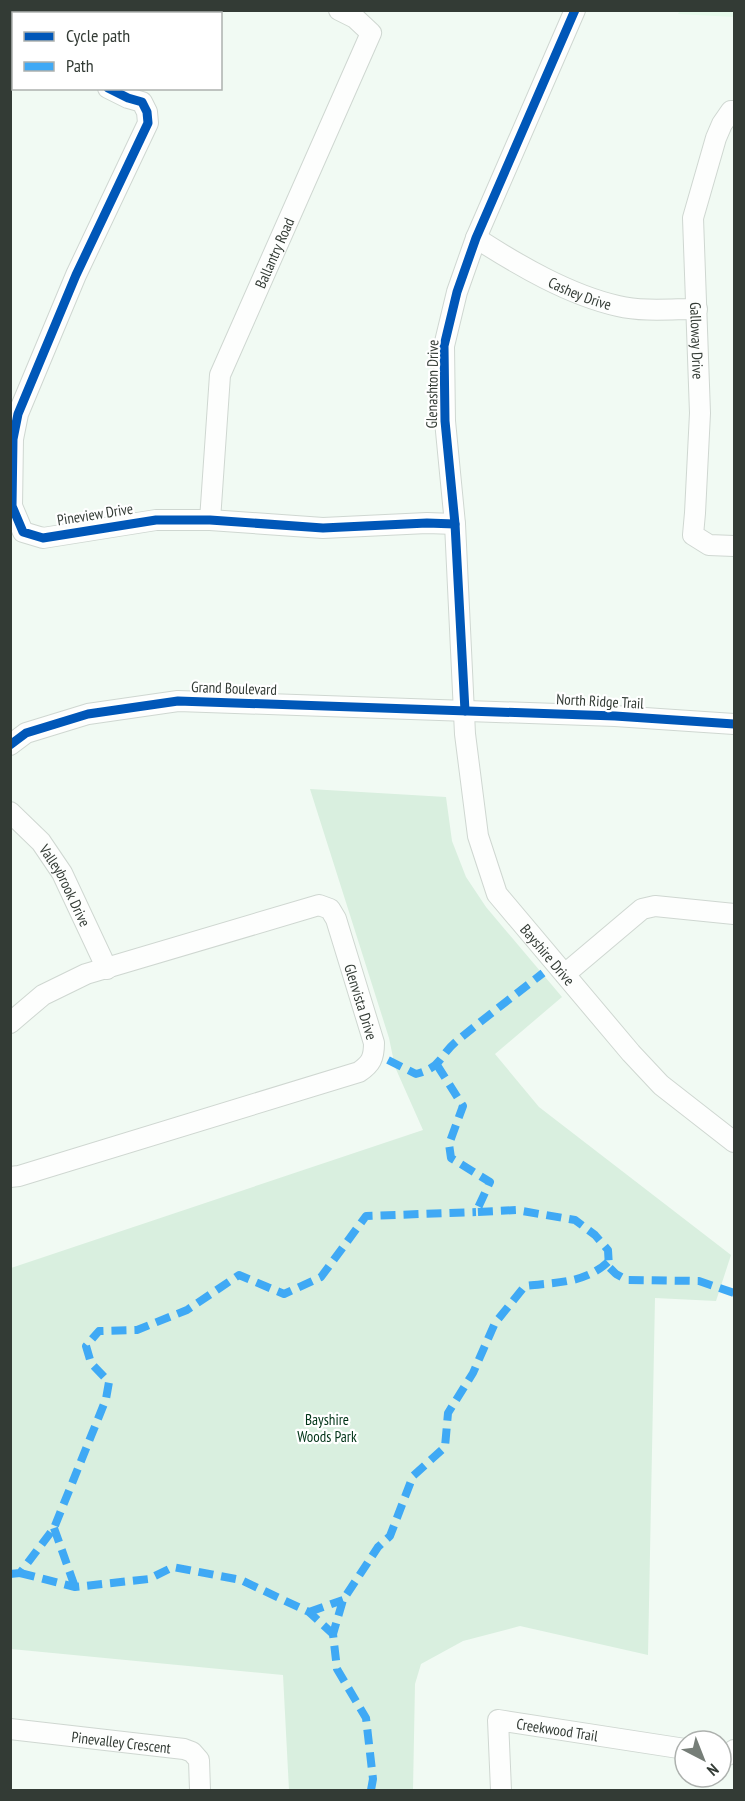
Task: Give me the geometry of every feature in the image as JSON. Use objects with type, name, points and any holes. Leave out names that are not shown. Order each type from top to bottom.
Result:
[{"type":"street","name":"Ballantry Road","points":[[210,520],[220,375],[372,33],[356,18],[339,10]]},
{"type":"street","name":"Glenashton Drive","points":[[465,711],[455,524],[445,421],[444,346],[457,292],[476,238],[575,10]]},
{"type":"street","name":"Pineview Drive","points":[[112,90],[142,102],[147,112],[148,123],[76,275],[18,414],[13,439],[12,506],[23,532],[43,538],[156,520],[210,520],[323,528],[427,523],[455,524]]},
{"type":"street","name":"Galloway Drive","points":[[735,111],[731,111],[716,138],[693,218],[700,413],[693,535],[709,545],[735,546]]},
{"type":"street","name":"Cashey Drive","points":[[476,238],[574,292],[620,307],[658,310],[697,309]]},
{"type":"street","name":"Grand Boulevard","points":[[10,745],[26,733],[88,714],[178,701],[465,711]]},
{"type":"street","name":"North Ridge Trail","points":[[465,711],[615,716],[735,724]]},
{"type":"street","name":"Bayshire Drive","points":[[465,711],[465,734],[478,836],[497,894],[661,1085],[735,1142]]},
{"type":"street","name":"Valleybrook Drive","points":[[10,812],[40,842],[62,873],[107,969]]},
{"type":"street","name":"Glenvista Drive","points":[[10,1023],[43,995],[86,974],[319,905],[330,909],[336,919],[374,1043],[374,1055],[369,1065],[358,1072],[10,1177]]},
{"type":"street","points":[[565,974],[642,909],[655,906],[735,915]]},
{"type":"street","name":"Creekwood Trail","points":[[501,1791],[498,1720],[673,1747]]},
{"type":"street","name":"Pinevalley Crescent","points":[[10,1729],[184,1749],[192,1752],[199,1760],[200,1791]]},
{"type":"shaded area","points":[[680,10],[734,11],[734,17],[678,14]]},
{"type":"green space","name":"Bayshire Woods Park","points":[[310,789],[446,797],[452,841],[466,877],[486,907],[562,997],[495,1054],[539,1107],[731,1255],[716,1301],[655,1298],[648,1655],[520,1626],[463,1641],[421,1664],[415,1684],[413,1790],[289,1790],[283,1675],[11,1649],[11,1268],[423,1130],[395,1067],[389,1038]]},
{"type":"marked path","points":[[388,1060],[416,1074],[431,1068],[452,1045],[543,973]]},
{"type":"marked path","points":[[437,1065],[463,1106],[449,1144],[451,1158],[490,1182],[476,1212],[516,1210],[575,1220],[595,1235],[608,1250],[609,1267],[627,1280],[699,1281],[734,1293]]},
{"type":"marked path","points":[[10,1574],[20,1573],[54,1528],[106,1399],[109,1382],[91,1363],[86,1346],[99,1331],[137,1330],[187,1310],[239,1275],[284,1294],[321,1277],[366,1216],[476,1212]]},
{"type":"marked path","points":[[371,1790],[373,1779],[366,1718],[337,1669],[333,1634],[343,1600],[378,1547],[390,1536],[413,1476],[445,1447],[448,1413],[473,1373],[495,1323],[525,1286],[570,1281],[600,1269],[609,1261]]},
{"type":"marked path","points":[[54,1528],[75,1587]]},
{"type":"marked path","points":[[20,1573],[75,1587],[149,1579],[173,1567],[241,1580],[309,1612],[333,1634]]},
{"type":"marked path","points":[[309,1612],[343,1600]]},
{"type":"cycle path","points":[[465,711],[455,524],[445,421],[444,346],[457,292],[476,238],[575,10]]},
{"type":"cycle path","points":[[112,90],[142,102],[147,112],[148,123],[76,275],[18,414],[13,439],[12,506],[23,532],[43,538],[156,520],[210,520],[323,528],[427,523],[455,524]]},
{"type":"cycle path","points":[[10,745],[26,733],[88,714],[178,701],[615,716],[734,724]]}]
